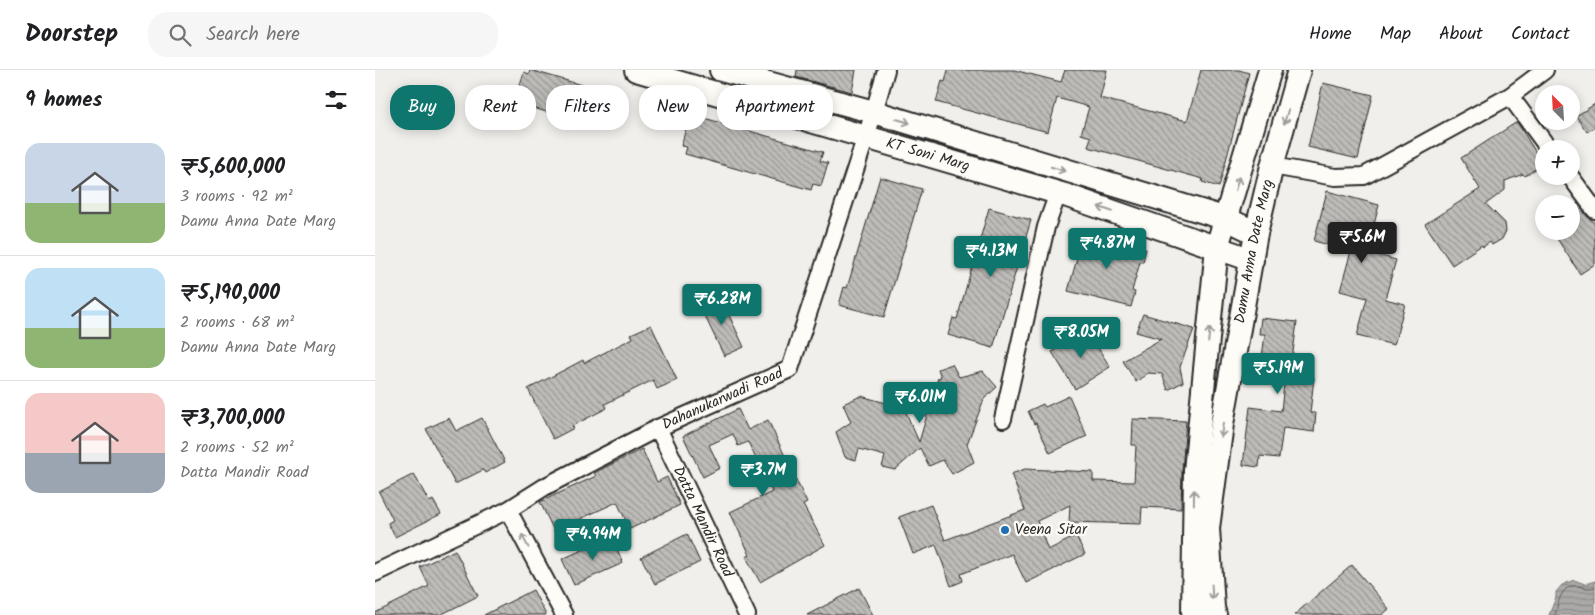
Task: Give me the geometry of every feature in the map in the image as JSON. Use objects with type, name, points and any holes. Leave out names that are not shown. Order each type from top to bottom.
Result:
[{"type":"street","name":"KT Soni Marg","points":[[636,70],[1058,193],[1251,260]]},
{"type":"street","name":"KT Soni Marg","points":[[721,70],[874,112],[1227,219],[1256,233]]},
{"type":"street","name":"Dahanukarwadi Road","points":[[375,573],[508,510],[546,486],[658,428],[790,369],[866,138],[886,70]]},
{"type":"street","name":"Damu Anna Date Marg","points":[[1195,615],[1193,603],[1195,471],[1217,247],[1227,219],[1270,70]]},
{"type":"street","name":"Damu Anna Date Marg","points":[[1215,615],[1208,528],[1222,424],[1256,233],[1272,166],[1299,70]]},
{"type":"street","points":[[1272,166],[1335,177],[1365,176],[1509,96],[1545,70]]},
{"type":"street","points":[[1509,96],[1542,140]]},
{"type":"street","points":[[1577,185],[1595,210]]},
{"type":"street","points":[[1003,419],[1046,228],[1058,193]]},
{"type":"street","name":"Datta Mandir Road","points":[[658,428],[747,615]]},
{"type":"street","points":[[508,510],[564,615]]},
{"type":"water","points":[[1574,580],[1585,584],[1595,581],[1595,615],[1549,615],[1556,592],[1562,585]]},
{"type":"building","points":[[530,70],[582,85],[546,85],[546,112],[536,109],[536,85],[520,85],[524,72],[529,74]]},
{"type":"building","points":[[797,70],[856,70],[852,92],[833,87],[833,85],[826,85],[796,77]]},
{"type":"building","points":[[948,70],[1014,70],[1061,82],[1065,70],[1107,70],[1100,98],[1187,121],[1201,70],[1239,70],[1249,73],[1219,187],[1202,182],[1203,179],[1088,147],[1091,137],[1081,134],[1089,107],[1057,98],[1048,132],[936,102],[942,81],[945,82]]},
{"type":"building","points":[[1323,83],[1373,95],[1358,159],[1308,147]]},
{"type":"building","points":[[1595,104],[1595,127],[1587,132],[1580,122],[1580,113]]},
{"type":"building","points":[[707,119],[717,122],[717,130],[746,130],[823,152],[820,161],[828,163],[821,186],[813,184],[811,190],[685,154],[687,147],[681,146],[685,130],[707,130]]},
{"type":"building","points":[[1517,122],[1535,151],[1535,169],[1525,176],[1523,174],[1505,181],[1505,190],[1486,204],[1505,223],[1506,231],[1502,239],[1492,245],[1490,242],[1483,247],[1482,245],[1452,265],[1425,224],[1480,189],[1461,158]]},
{"type":"building","points":[[880,177],[922,189],[884,317],[839,305],[844,287],[847,288]]},
{"type":"building","points":[[1327,191],[1379,205],[1367,252],[1396,260],[1385,299],[1405,304],[1394,345],[1357,336],[1367,298],[1340,291],[1351,251],[1314,241]]},
{"type":"building","points":[[1580,206],[1595,223],[1595,264],[1580,274],[1558,240],[1580,240]]},
{"type":"building","points":[[989,208],[1031,220],[993,348],[948,335],[953,318],[957,319]]},
{"type":"building","points":[[1084,233],[1146,249],[1143,262],[1140,262],[1132,291],[1135,292],[1131,307],[1068,291]]},
{"type":"building","points":[[720,296],[744,347],[724,356],[700,306]]},
{"type":"building","points":[[1143,314],[1194,329],[1180,367],[1183,382],[1168,390],[1162,374],[1148,373],[1136,382],[1123,361],[1161,339],[1136,332]]},
{"type":"building","points":[[1261,318],[1297,322],[1290,375],[1314,378],[1310,413],[1316,413],[1314,432],[1283,428],[1279,458],[1260,456],[1259,467],[1243,465],[1250,407],[1281,411],[1284,383],[1254,380],[1256,364],[1261,365],[1265,334],[1259,334]]},
{"type":"building","points":[[651,325],[677,380],[657,389],[653,380],[605,404],[607,408],[572,426],[574,428],[553,439],[528,389],[583,360],[584,363],[633,338],[631,334]]},
{"type":"building","points":[[1087,330],[1110,367],[1075,389],[1052,352]]},
{"type":"building","points":[[952,364],[959,377],[983,371],[997,387],[984,399],[967,444],[974,462],[952,474],[943,460],[929,466],[920,448],[895,470],[882,467],[885,456],[859,449],[856,460],[845,457],[836,432],[851,422],[843,404],[861,396],[904,408],[919,442],[938,378],[941,377],[938,369]]},
{"type":"building","points":[[1069,396],[1087,436],[1050,453],[1036,423],[1034,424],[1028,411],[1043,404],[1045,407]]},
{"type":"building","points":[[738,409],[748,430],[768,420],[807,503],[803,505],[825,545],[760,582],[746,557],[750,555],[730,512],[772,492],[748,442],[738,446],[733,434],[709,445],[720,468],[703,477],[683,436]]},
{"type":"building","points":[[449,418],[456,431],[482,418],[505,462],[485,473],[483,470],[455,484],[426,429]]},
{"type":"building","points":[[1133,419],[1186,421],[1181,509],[1142,507],[1141,524],[1069,522],[1070,505],[1037,521],[1048,550],[1076,536],[1085,554],[1026,583],[1012,554],[961,574],[963,581],[951,586],[936,545],[913,554],[899,517],[931,505],[945,540],[1025,510],[1011,474],[1025,469],[1093,472],[1093,481],[1134,482],[1136,445],[1132,445]]},
{"type":"building","points":[[642,449],[657,482],[667,477],[680,505],[630,529],[617,502],[554,531],[540,502],[596,476],[594,473]]},
{"type":"building","points":[[414,474],[429,502],[433,500],[441,514],[395,537],[388,523],[393,520],[379,492]]},
{"type":"building","points":[[687,534],[700,562],[655,584],[641,557]]},
{"type":"building","points":[[612,537],[623,563],[574,585],[562,559]]},
{"type":"building","points":[[455,550],[478,596],[440,615],[375,615],[375,613],[429,586],[420,567]]},
{"type":"building","points":[[1352,565],[1389,609],[1382,615],[1294,615]]},
{"type":"building","points":[[859,588],[873,615],[807,615]]},
{"type":"building","points":[[533,590],[546,615],[484,615]]},
{"type":"place","name":"Veena Sitar","points":[[1005,530]]}]
